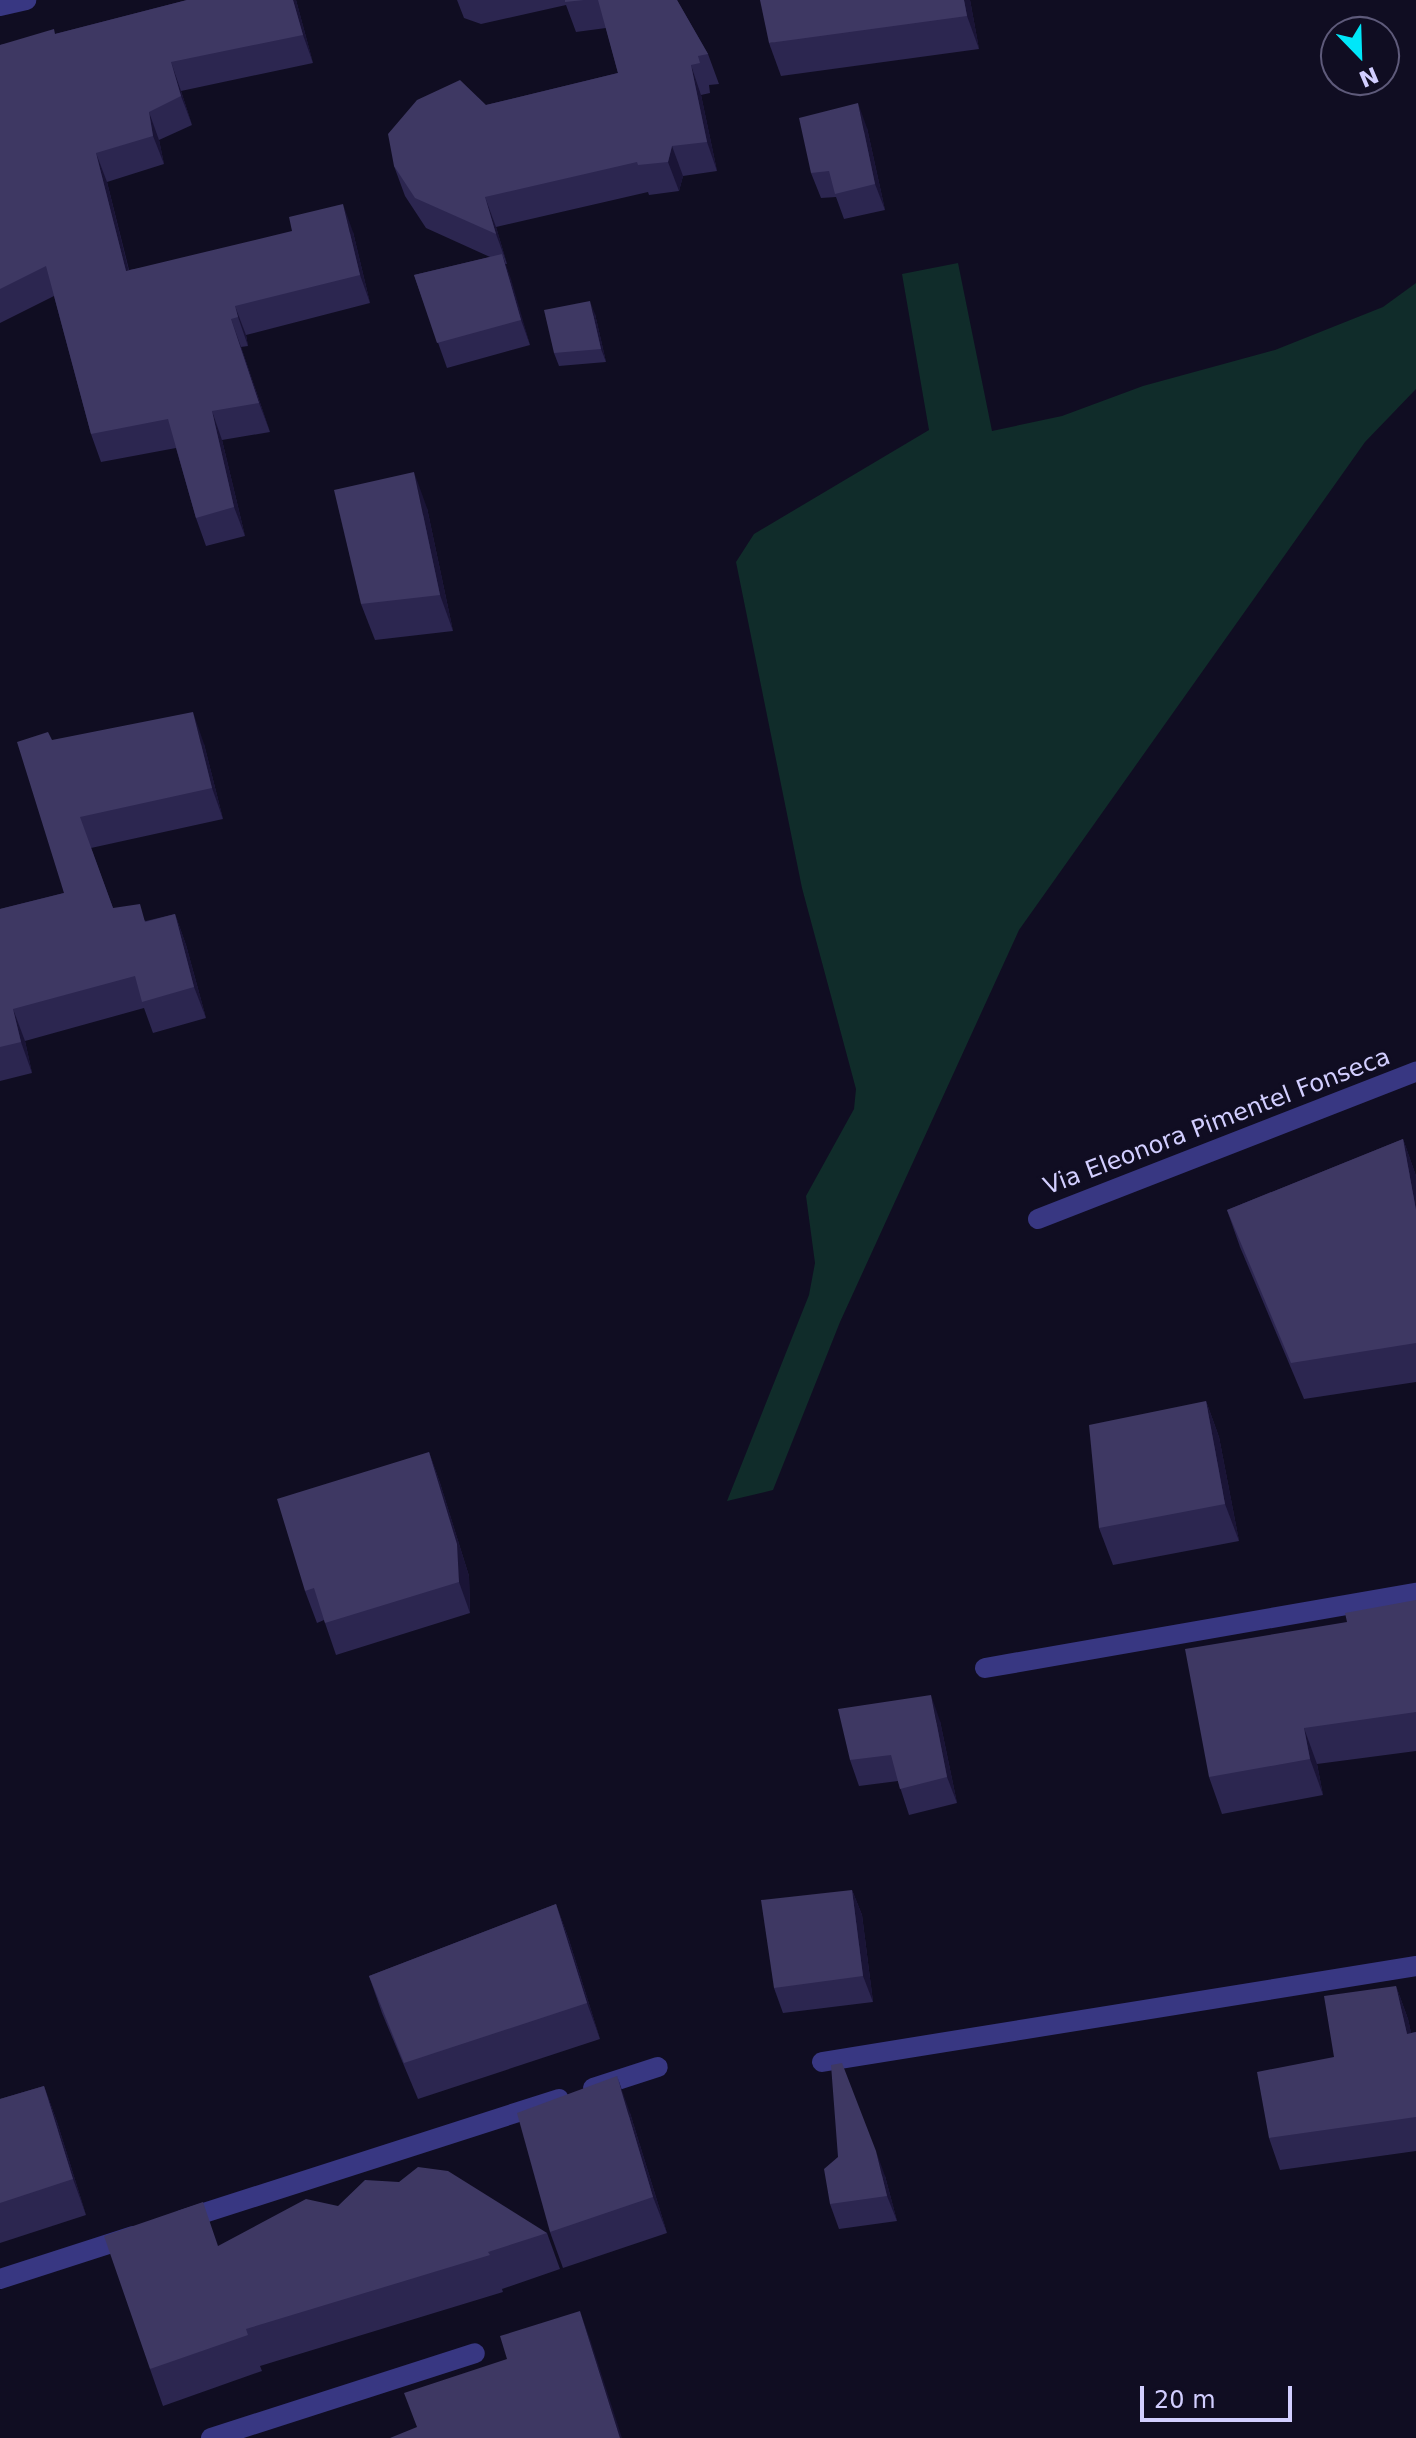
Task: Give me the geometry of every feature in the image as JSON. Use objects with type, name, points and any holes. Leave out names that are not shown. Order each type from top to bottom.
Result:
[{"type":"street","points":[[0,6],[26,0]]},
{"type":"street","name":"Via Eleonora Pimentel Fonseca","points":[[1038,1219],[1416,1072]]},
{"type":"street","points":[[985,1668],[1416,1593]]},
{"type":"street","points":[[822,2062],[1416,1966]]},
{"type":"street","points":[[0,2279],[658,2067]]},
{"type":"street","points":[[211,2438],[475,2353]]},
{"type":"green space","points":[[958,263],[992,431],[1062,416],[1143,386],[1275,350],[1383,307],[1416,283],[1416,389],[1365,442],[1019,930],[840,1322],[773,1490],[727,1501],[809,1295],[815,1263],[806,1196],[854,1109],[856,1089],[802,888],[736,562],[754,534],[929,430],[902,274]]},
{"type":"building","points":[[187,0],[293,0],[303,35],[171,62],[181,96],[149,112],[153,136],[96,153],[126,271],[292,231],[289,217],[343,204],[360,275],[235,306],[238,317],[231,319],[259,403],[212,411],[234,507],[196,518],[168,419],[91,434],[46,266],[0,289],[0,45],[54,29],[55,34]]},
{"type":"building","points":[[598,0],[677,0],[708,54],[698,56],[700,63],[691,65],[707,142],[672,146],[668,162],[638,165],[637,162],[485,197],[496,234],[415,198],[394,166],[388,134],[417,100],[460,80],[486,105],[618,73]]},
{"type":"building","points":[[760,0],[964,0],[967,16],[769,43]]},
{"type":"building","points":[[858,103],[875,184],[835,194],[829,171],[811,173],[799,118]]},
{"type":"building","points":[[502,254],[521,320],[437,343],[414,275]]},
{"type":"building","points":[[590,301],[601,349],[554,353],[544,310]]},
{"type":"building","points":[[414,472],[440,595],[361,604],[334,490]]},
{"type":"building","points":[[193,712],[212,788],[80,817],[113,908],[140,904],[145,922],[175,914],[194,987],[142,1002],[135,976],[13,1009],[21,1042],[0,1047],[0,909],[64,893],[17,742],[48,732],[52,740]]},
{"type":"building","points":[[1403,1139],[1416,1210],[1416,1343],[1291,1363],[1227,1210]]},
{"type":"building","points":[[1206,1401],[1225,1504],[1099,1528],[1089,1425]]},
{"type":"building","points":[[429,1452],[457,1544],[459,1582],[325,1623],[314,1588],[305,1591],[277,1499]]},
{"type":"building","points":[[1416,1600],[1416,1712],[1304,1728],[1310,1759],[1209,1777],[1185,1649],[1347,1622],[1345,1613]]},
{"type":"building","points":[[931,1695],[947,1777],[900,1789],[891,1755],[850,1760],[838,1709]]},
{"type":"building","points":[[852,1890],[863,1976],[774,1988],[761,1900]]},
{"type":"building","points":[[556,1904],[587,2003],[404,2063],[369,1976]]},
{"type":"building","points":[[1396,1986],[1407,2034],[1416,2032],[1416,2117],[1269,2138],[1257,2072],[1334,2057],[1324,1996]]},
{"type":"building","points":[[842,2063],[876,2151],[887,2196],[830,2204],[824,2169],[838,2157],[831,2065]]},
{"type":"building","points":[[617,2076],[653,2197],[550,2232],[517,2113]]},
{"type":"building","points":[[44,2086],[73,2179],[0,2203],[0,2099]]},
{"type":"building","points":[[418,2167],[448,2171],[547,2233],[488,2252],[490,2255],[246,2329],[248,2335],[150,2369],[104,2236],[203,2202],[218,2246],[306,2199],[338,2206],[365,2180],[399,2182]]},
{"type":"building","points":[[580,2311],[620,2438],[390,2438],[417,2427],[404,2393],[507,2359],[500,2336]]}]
